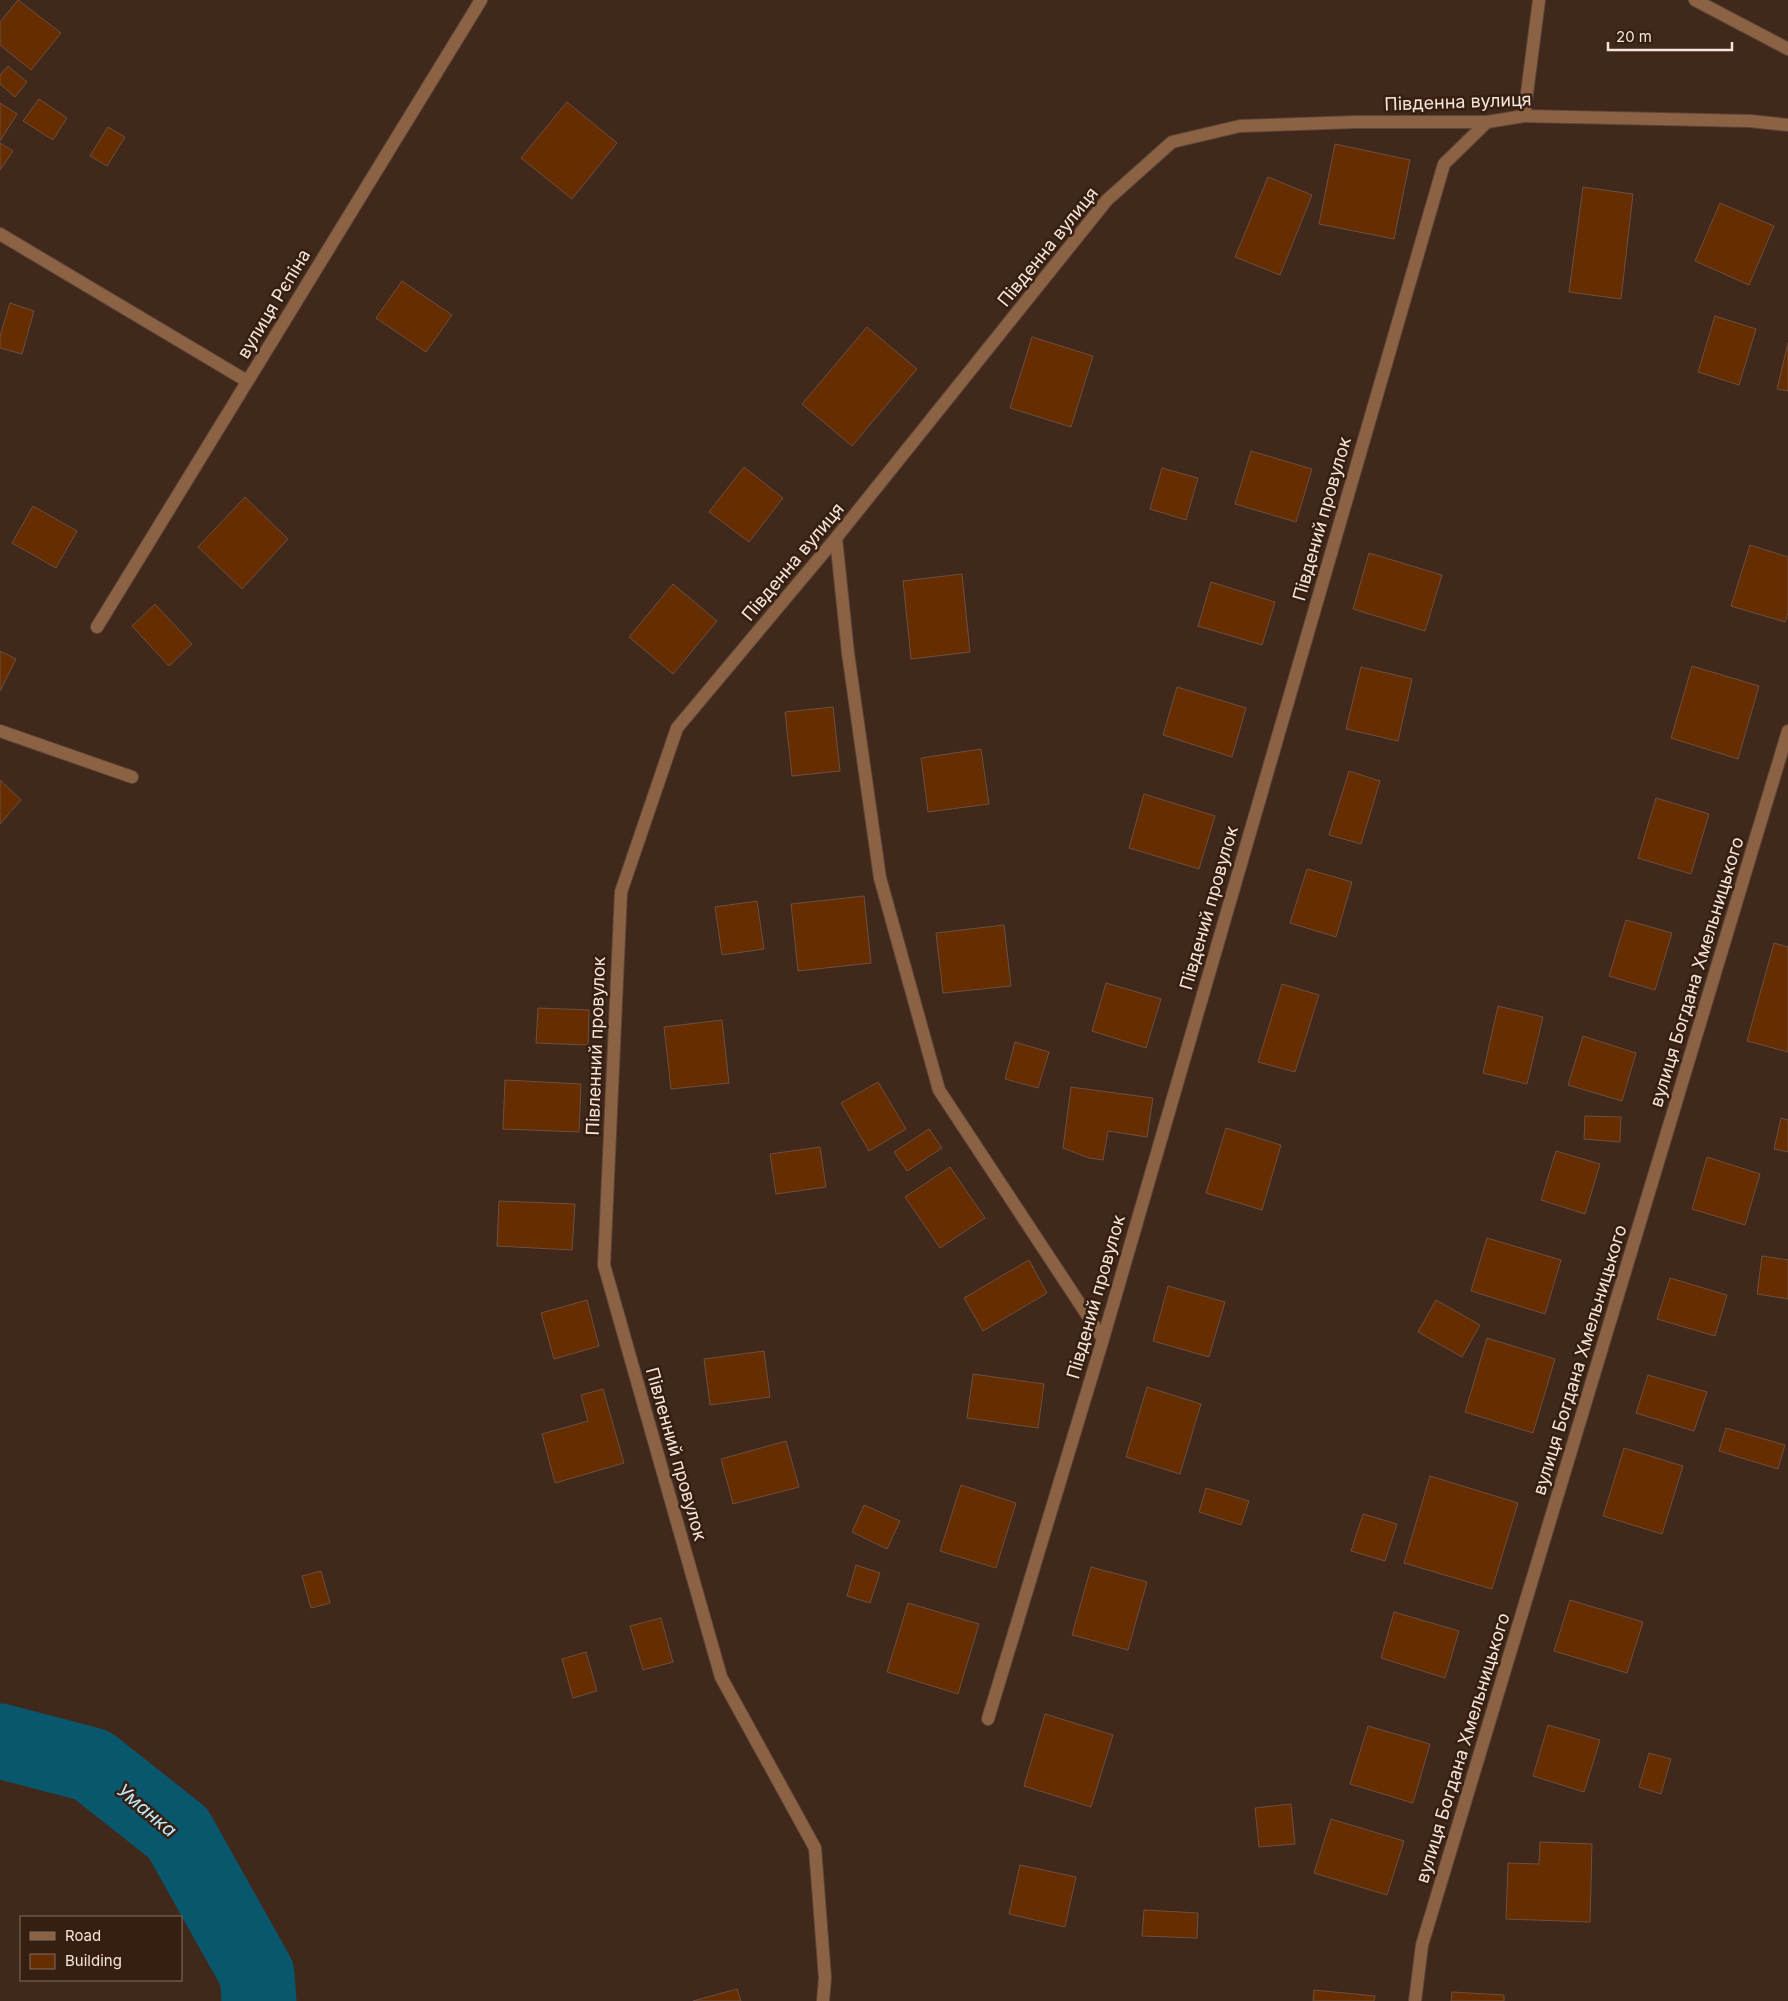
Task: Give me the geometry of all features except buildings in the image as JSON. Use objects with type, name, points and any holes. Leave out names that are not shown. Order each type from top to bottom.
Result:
[{"type":"street","name":"вулиця Рєпіна","points":[[97,627],[481,0]]},
{"type":"street","points":[[1524,116],[1539,0]]},
{"type":"street","points":[[1695,0],[1788,49]]},
{"type":"street","name":"Південна вулиця","points":[[621,892],[677,728],[836,538],[1107,200],[1172,142],[1240,126],[1355,122],[1487,122],[1524,116],[1750,121],[1788,125]]},
{"type":"street","name":"Південий провулок","points":[[988,1719],[1103,1339],[1444,164],[1487,122]]},
{"type":"street","points":[[0,234],[247,381]]},
{"type":"street","points":[[836,538],[848,653],[880,878],[939,1090],[1103,1339]]},
{"type":"street","points":[[0,731],[132,777]]},
{"type":"street","name":"вулиця Богдана Хмельницького","points":[[1415,2001],[1422,1945],[1788,731]]},
{"type":"street","name":"Півленний провулок","points":[[621,892],[604,1265],[721,1676],[815,1848],[825,1978],[823,2001]]},
{"type":"waterway","name":"Уманка","points":[[0,1741],[92,1765],[178,1833],[257,1974],[259,2001]]}]
